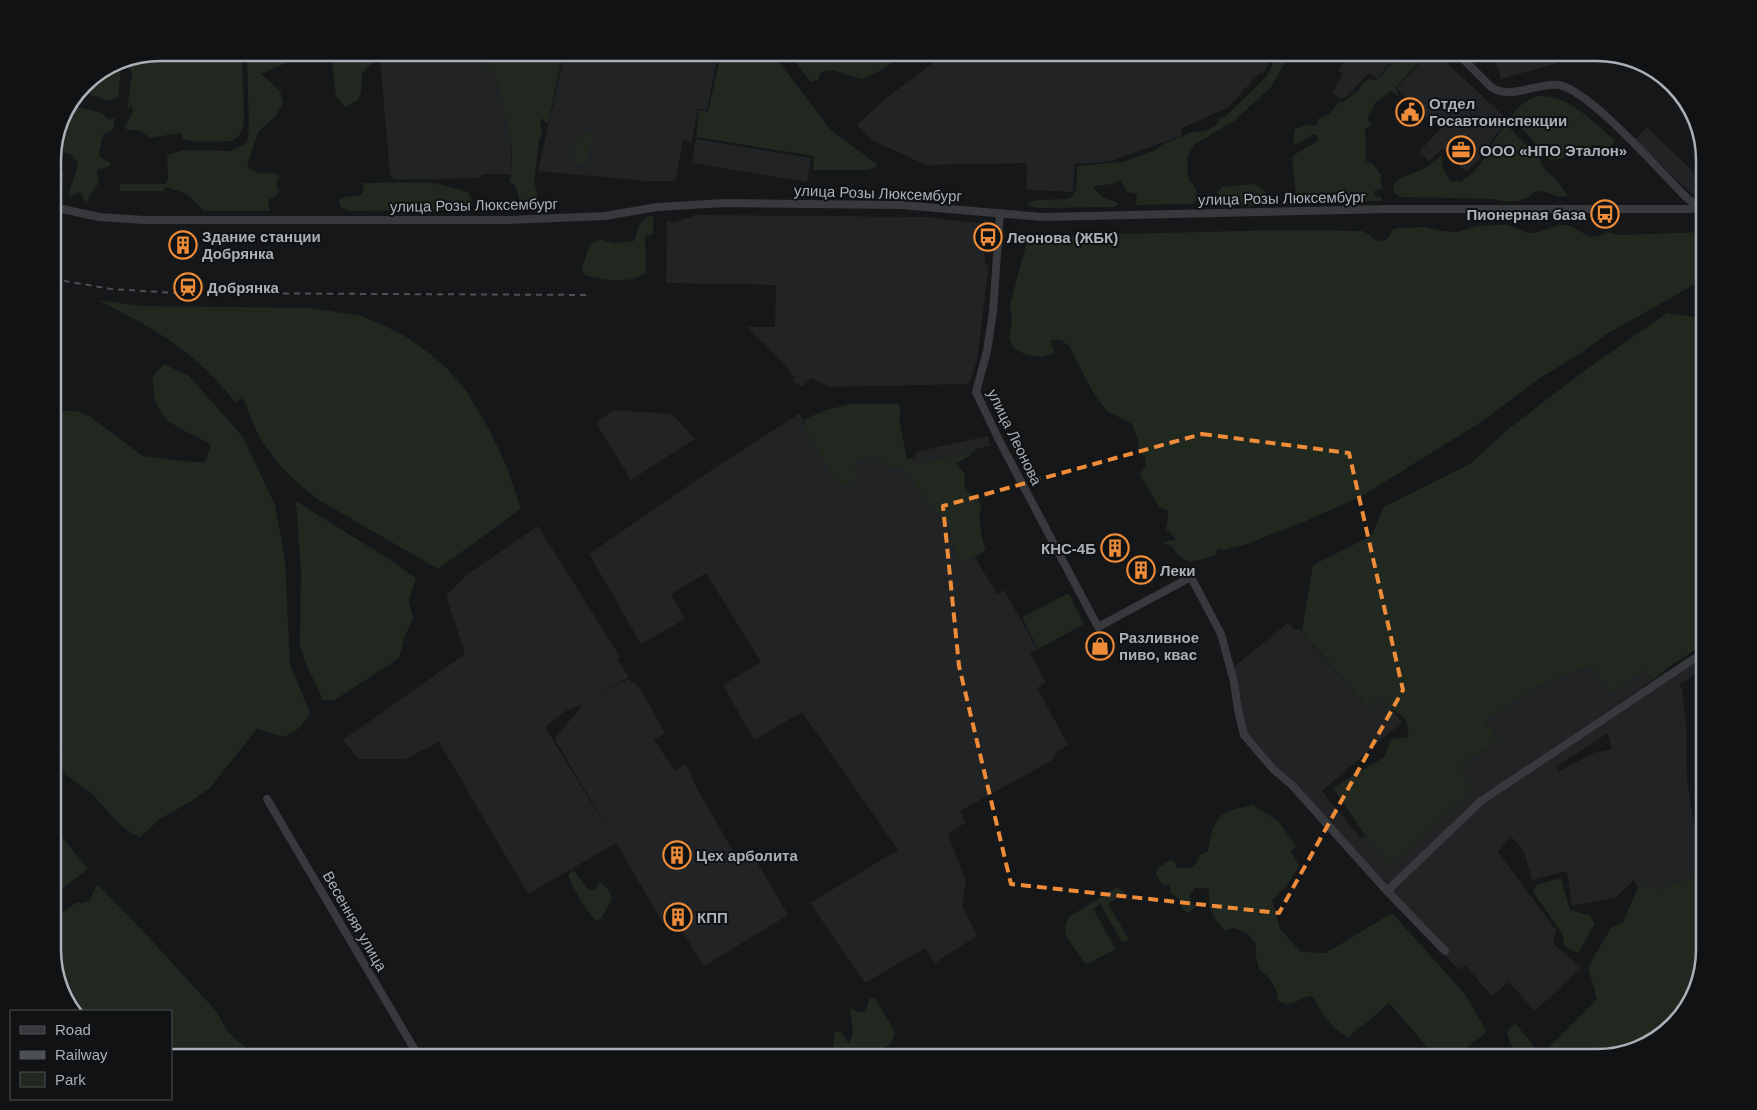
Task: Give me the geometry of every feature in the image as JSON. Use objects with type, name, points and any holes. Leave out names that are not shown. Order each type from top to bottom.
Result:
[{"type":"street","points":[[1465,61],[1497,91],[1512,92],[1537,86],[1559,86],[1578,94],[1597,108],[1688,199],[1696,204]]},
{"type":"street","name":"улица Розы Люксембург","points":[[61,209],[100,217],[144,220],[507,220],[606,216],[657,207],[741,203],[901,205],[1043,217],[1388,209],[1696,209]]},
{"type":"street","name":"улица Леонова","points":[[1000,213],[993,312],[987,351],[976,392],[998,440],[1098,627],[1192,577],[1221,634],[1234,682],[1244,735],[1274,770],[1292,785],[1387,891]]},
{"type":"street","points":[[1445,951],[1387,891],[1481,801],[1696,658]]},
{"type":"street","name":"Весенняя улица","points":[[267,799],[414,1049]]},
{"type":"highlighted area","points":[[1202,434],[1349,453],[1403,690],[1279,913],[1011,884],[959,666],[943,506]]},
{"type":"shaded area","points":[[380,61],[478,61],[495,72],[509,123],[512,174],[483,174],[480,178],[396,180],[390,175]]},
{"type":"shaded area","points":[[563,61],[716,61],[707,110],[698,109],[692,142],[683,140],[675,181],[646,181],[538,171]]},
{"type":"shaded area","points":[[935,61],[1270,61],[1263,74],[1260,73],[1227,108],[1182,128],[1181,136],[1108,162],[1075,164],[1073,192],[1026,190],[1027,163],[926,165],[872,140],[857,125],[886,98]]},
{"type":"shaded area","points":[[1345,61],[1393,61],[1376,79],[1369,73],[1347,96],[1340,100],[1332,92],[1343,74],[1338,70]]},
{"type":"shaded area","points":[[1422,61],[1445,61],[1509,121],[1497,133],[1480,158],[1466,172],[1442,148],[1429,161],[1419,152],[1440,129],[1396,88]]},
{"type":"shaded area","points":[[1496,61],[1558,61],[1555,64],[1501,79]]},
{"type":"shaded area","points":[[1647,127],[1696,174],[1696,197],[1635,140]]},
{"type":"shaded area","points":[[696,139],[811,158],[807,182],[692,163]]},
{"type":"shaded area","points":[[61,172],[64,173],[61,193]]},
{"type":"shaded area","points":[[696,215],[926,217],[984,224],[985,265],[989,265],[977,360],[971,380],[968,384],[829,387],[811,378],[803,386],[793,382],[794,376],[747,327],[775,327],[776,285],[666,283],[667,220],[671,223]]},
{"type":"shaded area","points":[[613,410],[672,414],[695,439],[631,480],[596,423]]},
{"type":"shaded area","points":[[800,413],[806,425],[892,455],[914,466],[915,452],[988,436],[990,446],[975,449],[975,452],[919,465],[997,594],[1004,590],[1037,649],[1030,653],[1046,682],[1037,688],[1068,745],[1058,751],[1051,761],[960,811],[965,823],[948,834],[966,881],[962,906],[977,936],[935,963],[925,948],[865,983],[810,903],[898,850],[802,712],[754,740],[723,685],[761,662],[706,573],[671,594],[685,619],[641,644],[589,554],[701,477]]},
{"type":"shaded area","points":[[538,526],[620,657],[617,659],[629,677],[588,701],[628,679],[640,688],[665,733],[654,740],[675,771],[686,764],[697,789],[739,861],[751,852],[788,915],[704,966],[673,917],[663,923],[616,843],[528,894],[439,742],[405,759],[358,759],[343,740],[465,654],[446,596],[468,574]],"holes":[[[582,705],[555,739],[615,842],[545,727],[566,711]]]},
{"type":"shaded area","points":[[1288,623],[1294,629],[1302,630],[1314,647],[1369,708],[1381,696],[1402,722],[1322,791],[1360,838],[1365,835],[1392,865],[1459,767],[1499,740],[1484,721],[1532,689],[1590,665],[1645,670],[1653,680],[1479,798],[1696,661],[1696,673],[1679,685],[1682,689],[1686,724],[1687,781],[1696,836],[1696,875],[1662,889],[1648,886],[1638,888],[1634,880],[1615,898],[1572,906],[1567,871],[1532,880],[1525,854],[1511,836],[1498,852],[1556,930],[1553,943],[1581,968],[1535,1011],[1509,982],[1492,996],[1465,965],[1459,970],[1412,922],[1244,735],[1231,669]],"holes":[[[1608,733],[1612,749],[1593,753],[1558,772],[1556,767]]]},
{"type":"green space","points":[[242,61],[244,121],[242,130],[238,137],[232,141],[198,142],[183,139],[182,134],[179,133],[151,138],[138,130],[127,130],[125,126],[133,112],[131,105],[127,110],[132,75],[130,66],[147,62]]},
{"type":"green space","points":[[247,61],[287,61],[261,74],[280,91],[283,103],[276,116],[258,132],[247,166],[256,172],[275,173],[280,177],[276,184],[279,192],[268,203],[270,211],[204,211],[187,194],[165,187],[164,191],[120,191],[119,187],[121,184],[165,184],[168,178],[167,155],[184,150],[230,151],[247,142],[249,128]]},
{"type":"green space","points":[[332,61],[376,61],[362,73],[361,93],[358,100],[345,107],[336,96]]},
{"type":"green space","points":[[478,61],[561,61],[548,124],[542,118],[540,126],[542,132],[539,141],[534,181],[539,201],[529,206],[521,204],[515,185],[509,182],[512,171],[511,143],[495,72]]},
{"type":"green space","points":[[719,61],[778,61],[831,130],[878,165],[869,170],[813,170],[814,156],[696,137],[699,110],[708,112]]},
{"type":"green space","points":[[794,61],[894,61],[864,79],[833,70],[821,72],[818,80],[811,82]]},
{"type":"green space","points":[[1274,61],[1286,61],[1271,87],[1234,121],[1195,144],[1187,157],[1188,179],[1196,188],[1197,199],[1193,204],[1135,205],[1137,196],[1135,193],[1127,192],[1121,180],[1112,184],[1094,186],[1099,194],[1118,204],[1115,207],[1039,208],[1029,206],[1027,203],[1038,200],[1068,199],[1072,197],[1076,189],[1078,166],[1123,162],[1155,150],[1163,144],[1190,132],[1205,131],[1213,127],[1218,123],[1219,118],[1226,116],[1267,76]]},
{"type":"green space","points":[[1394,61],[1420,61],[1395,88],[1399,94],[1398,96],[1391,91],[1375,103],[1368,118],[1371,125],[1365,129],[1366,161],[1373,164],[1381,175],[1383,188],[1374,191],[1375,196],[1381,197],[1382,201],[1299,201],[1296,197],[1292,157],[1317,141],[1318,136],[1313,134],[1298,144],[1293,144],[1295,129],[1307,124],[1317,125],[1318,119],[1329,114],[1339,102],[1343,102],[1359,90],[1362,84],[1369,79],[1376,80]]},
{"type":"green space","points":[[121,69],[118,98],[109,101],[87,94],[105,78]]},
{"type":"green space","points":[[1537,96],[1549,97],[1570,104],[1616,141],[1607,149],[1600,145],[1593,145],[1575,155],[1550,160],[1542,154],[1532,139],[1512,118],[1515,111]]},
{"type":"green space","points":[[77,107],[102,113],[109,120],[115,118],[113,129],[103,135],[99,152],[100,157],[111,163],[110,166],[98,170],[99,183],[86,203],[80,192],[73,196],[68,195],[78,166],[77,161],[70,154],[62,153],[66,128]]},
{"type":"green space","points":[[1507,125],[1540,160],[1545,170],[1557,180],[1568,196],[1563,197],[1536,191],[1522,200],[1510,202],[1493,199],[1400,197],[1394,193],[1393,186],[1397,180],[1425,168],[1442,155],[1442,165],[1451,181],[1461,182],[1484,159],[1497,137]]},
{"type":"green space","points":[[585,131],[593,135],[586,164],[574,164],[575,144]]},
{"type":"green space","points":[[429,182],[465,191],[470,194],[472,206],[469,210],[349,211],[340,207],[339,200],[343,197],[361,195],[364,191],[362,183]]},
{"type":"green space","points":[[1253,184],[1259,186],[1265,192],[1270,201],[1268,205],[1223,207],[1218,205],[1217,192],[1222,187]]},
{"type":"green space","points":[[653,216],[653,235],[645,236],[646,273],[624,280],[600,279],[585,275],[582,269],[589,246],[599,239],[614,243],[634,241],[639,225],[646,217]]},
{"type":"green space","points":[[1508,225],[1530,233],[1563,225],[1575,228],[1594,237],[1606,232],[1620,235],[1696,232],[1696,284],[1607,334],[1581,353],[1540,378],[1478,424],[1360,497],[1247,544],[1224,550],[1218,549],[1215,555],[1195,561],[1181,558],[1171,546],[1162,543],[1176,539],[1166,529],[1167,510],[1159,507],[1140,475],[1146,465],[1145,457],[1139,451],[1138,441],[1132,424],[1107,411],[1095,396],[1069,346],[1061,340],[1050,340],[1055,353],[1041,357],[1027,355],[1014,349],[1009,339],[1012,319],[1010,305],[1027,241],[1030,237],[1281,230],[1362,231],[1376,240],[1384,241],[1389,237],[1392,230],[1397,228],[1425,227],[1457,232],[1478,226]]},
{"type":"green space","points":[[98,300],[141,306],[311,308],[362,316],[383,325],[405,336],[426,351],[447,368],[467,392],[489,429],[506,465],[521,509],[438,569],[309,493],[292,478],[269,452],[257,432],[242,396],[235,403],[206,370],[173,343],[136,320]]},
{"type":"green space","points":[[1667,313],[1696,317],[1696,649],[1653,680],[1645,670],[1612,693],[1590,665],[1532,689],[1484,721],[1499,740],[1459,767],[1472,790],[1391,865],[1365,835],[1333,788],[1384,757],[1391,739],[1409,737],[1406,719],[1388,706],[1381,696],[1369,708],[1302,630],[1313,565],[1371,536],[1384,507],[1470,464],[1507,430],[1591,366]]},
{"type":"green space","points":[[164,364],[189,376],[243,437],[275,505],[285,560],[290,664],[310,713],[300,727],[284,737],[257,729],[210,788],[160,819],[140,837],[133,834],[114,819],[93,795],[66,774],[61,764],[64,747],[61,749],[61,411],[77,411],[89,416],[143,456],[205,462],[211,445],[173,424],[161,413],[155,399],[152,377]]},
{"type":"green space","points":[[851,404],[898,404],[901,409],[899,418],[907,459],[912,458],[914,465],[975,452],[956,464],[965,474],[964,485],[972,497],[978,499],[982,509],[979,514],[982,539],[986,549],[979,555],[962,561],[957,557],[947,521],[942,514],[934,510],[903,467],[890,467],[875,457],[865,458],[852,464],[858,475],[851,485],[842,485],[835,478],[804,427],[805,419],[826,410]]},
{"type":"green space","points":[[296,501],[416,578],[409,601],[413,618],[405,636],[399,658],[335,700],[323,700],[300,646],[301,572]]},
{"type":"green space","points":[[1069,593],[1084,624],[1038,649],[1022,617]]},
{"type":"green space","points":[[1253,805],[1278,821],[1296,846],[1291,851],[1299,866],[1287,885],[1272,900],[1280,929],[1301,952],[1326,953],[1392,913],[1465,994],[1487,1032],[1465,1049],[1429,1049],[1389,1003],[1363,1026],[1356,1029],[1349,1038],[1331,1024],[1311,996],[1288,1004],[1278,1001],[1276,990],[1270,979],[1259,969],[1256,944],[1247,933],[1233,928],[1225,931],[1210,907],[1209,888],[1195,888],[1190,895],[1191,902],[1196,907],[1189,912],[1184,911],[1178,899],[1170,892],[1170,884],[1165,886],[1159,881],[1156,873],[1159,867],[1170,860],[1175,862],[1177,868],[1191,868],[1197,862],[1199,856],[1208,851],[1216,822],[1225,813]]},
{"type":"green space","points":[[61,836],[88,869],[61,890]]},
{"type":"green space","points":[[573,869],[589,890],[594,891],[600,882],[608,889],[612,899],[601,919],[595,920],[580,899],[568,875]]},
{"type":"green space","points":[[1696,875],[1695,963],[1683,999],[1667,1020],[1646,1036],[1635,1041],[1610,1048],[1547,1049],[1597,999],[1588,967],[1611,928],[1623,922],[1638,888],[1648,886],[1662,889]]},
{"type":"green space","points":[[1561,878],[1570,910],[1589,915],[1595,923],[1578,953],[1564,946],[1563,935],[1533,892],[1536,885]]},
{"type":"green space","points":[[97,884],[217,1012],[227,1031],[247,1049],[172,1049],[172,1010],[82,1010],[66,982],[63,969],[61,956],[61,914],[77,902],[82,903],[90,900]]},
{"type":"green space","points":[[1117,887],[1126,893],[1108,904],[1129,940],[1122,942],[1100,904],[1093,909],[1116,949],[1087,964],[1066,936],[1065,926],[1069,917]]},
{"type":"green space","points":[[875,998],[895,1032],[891,1044],[883,1049],[832,1049],[835,1032],[841,1032],[849,1044],[853,1032],[850,1007],[858,1012],[863,1012],[867,1007],[869,999]]},
{"type":"green space","points":[[1515,1023],[1536,1049],[1513,1049],[1507,1032]]},
{"type":"railway","points":[[61,280],[111,289],[176,293],[591,295]]},
{"type":"place","name":"Отдел Госавтоинспекции","points":[[1410,112]]},
{"type":"place","name":"ООО «НПО Эталон»","points":[[1461,150]]},
{"type":"place","name":"Пионерная база","points":[[1605,214]]},
{"type":"place","name":"Леонова (ЖБК)","points":[[988,237]]},
{"type":"place","name":"Здание станции Добрянка","points":[[183,245]]},
{"type":"place","name":"Добрянка","points":[[188,287]]},
{"type":"place","name":"КНС-4Б","points":[[1115,548]]},
{"type":"place","name":"Леки","points":[[1141,570]]},
{"type":"place","name":"Разливное пиво, квас","points":[[1100,646]]},
{"type":"place","name":"Цех арболита","points":[[677,855]]},
{"type":"place","name":"КПП","points":[[678,917]]}]
